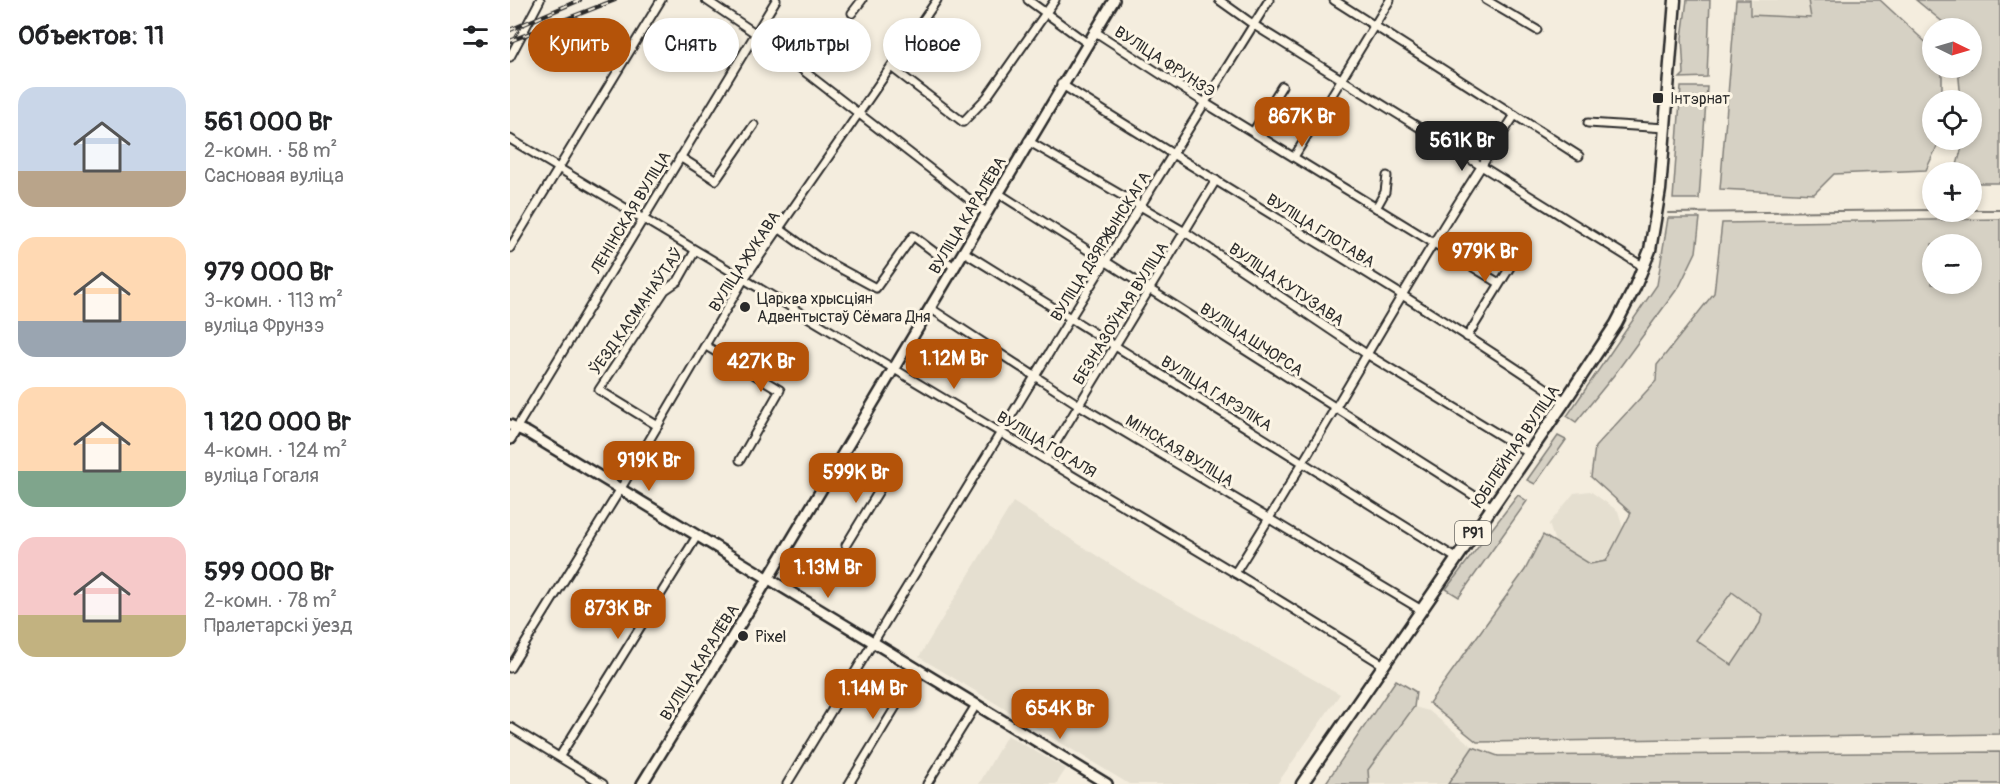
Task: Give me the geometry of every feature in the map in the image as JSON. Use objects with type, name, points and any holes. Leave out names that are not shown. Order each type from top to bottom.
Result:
[{"type":"main road","name":"Р91","points":[[1644,267],[1650,250],[1660,190],[1675,0]]},
{"type":"main road","name":"ЮБІЛЕЙНАЯ ВУЛІЦА","points":[[1302,784],[1616,324],[1644,267]]},
{"type":"street","points":[[510,57],[540,0]]},
{"type":"street","points":[[510,248],[661,0]]},
{"type":"street","points":[[706,0],[751,30]]},
{"type":"street","name":"ЛЕНІНСКАЯ ВУЛІЦА","points":[[765,18],[776,0]]},
{"type":"street","points":[[852,13],[862,0]]},
{"type":"street","name":"ВУЛІЦА ЖУКАВА","points":[[925,18],[937,0]]},
{"type":"street","points":[[1028,0],[1087,44]]},
{"type":"street","points":[[898,72],[963,122],[987,97],[1055,0]]},
{"type":"street","name":"ВУЛІЦА КАРАЛЁВА","points":[[642,784],[768,579],[892,368],[964,252],[1061,84],[1114,0]]},
{"type":"street","points":[[1219,0],[1254,25],[1644,267]]},
{"type":"street","name":"ВУЛІЦА ДЗЯРЖЫНСКАГА","points":[[788,784],[1105,261],[1269,0]]},
{"type":"street","points":[[1334,0],[1579,156]]},
{"type":"street","points":[[1294,157],[1340,78],[1390,0]]},
{"type":"street","points":[[1486,0],[1537,30]]},
{"type":"street","name":"ВУЛІЦА ФРУНЗЭ","points":[[1094,31],[1205,103],[1499,283]]},
{"type":"street","name":"ЛЕНІНСКАЯ ВУЛІЦА","points":[[510,439],[514,426],[751,40]]},
{"type":"street","points":[[806,72],[987,213]]},
{"type":"street","name":"ВУЛІЦА ЖУКАВА","points":[[510,668],[620,490],[744,279],[888,72]]},
{"type":"street","name":"ВУЛІЦА ГЛОТАВА","points":[[1061,84],[1173,156],[1216,180],[1467,337],[1564,401]]},
{"type":"street","points":[[1252,132],[1282,86]]},
{"type":"street","points":[[1235,573],[1335,409],[1365,353],[1401,297],[1431,243],[1515,115]]},
{"type":"street","points":[[1588,123],[1665,128]]},
{"type":"street","points":[[680,157],[716,180],[754,125]]},
{"type":"street","name":"ВУЛІЦА ГОГАЛЯ","points":[[510,139],[1046,459],[1382,664]]},
{"type":"street","name":"ВУЛІЦА КУТУЗАВА","points":[[1028,141],[1185,232],[1365,353],[1529,453]]},
{"type":"street","points":[[1376,208],[1385,192],[1387,176]]},
{"type":"street","name":"БЕЗНАЗОЎНАЯ ВУЛІЦА","points":[[1046,459],[1216,180]]},
{"type":"street","name":"ВУЛІЦА ШЧОРСА","points":[[998,193],[1492,507]]},
{"type":"street","points":[[780,229],[818,256],[876,288],[913,236],[954,267]]},
{"type":"street","points":[[1467,337],[1525,243]]},
{"type":"street","name":"ЎЕЗД КАСМАНАЎТАЎ","points":[[658,426],[599,390],[665,290],[678,281],[695,251]]},
{"type":"street","name":"ВУЛІЦА ГАРЭЛІКА","points":[[964,252],[1456,558]]},
{"type":"street","name":"МІНСКАЯ ВУЛІЦА","points":[[930,308],[1037,375],[1079,405],[1420,609]]},
{"type":"street","points":[[706,346],[780,390],[740,460]]},
{"type":"street","points":[[514,426],[1107,784]]},
{"type":"street","points":[[838,460],[881,487]]},
{"type":"street","points":[[846,545],[888,476]]},
{"type":"street","points":[[561,756],[697,536]]},
{"type":"street","points":[[849,784],[918,670]]},
{"type":"street","points":[[927,784],[976,705]]},
{"type":"street","points":[[510,727],[561,756],[603,784]]},
{"type":"shaded area","points":[[1687,0],[1710,0],[1707,77],[1680,78],[1684,74],[1682,38]]},
{"type":"shaded area","points":[[1736,0],[1750,0],[1750,15],[1811,18],[1808,0],[1880,0],[1922,39],[1922,78],[1942,78],[1942,90],[1922,90],[1922,150],[1935,150],[1930,162],[1922,162],[1922,170],[1834,174],[1814,194],[1720,189]]},
{"type":"shaded area","points":[[1752,0],[1808,0],[1811,18],[1750,15]]},
{"type":"shaded area","points":[[1916,0],[2000,0],[2000,183],[1982,183],[1982,162],[1958,162],[1961,150],[1982,150],[1982,90],[1960,90],[1959,78],[1982,78],[1982,18],[1938,18]]},
{"type":"shaded area","points":[[1681,87],[1707,87],[1699,199],[1673,199]]},
{"type":"shaded area","points":[[1668,218],[1700,218],[1696,252],[1680,285],[1614,375],[1576,422],[1567,416],[1657,285]]},
{"type":"shaded area","points":[[1982,219],[2000,219],[2000,734],[1477,742],[1429,703],[1525,570],[1543,535],[1590,564],[1606,561],[1631,513],[1591,477],[1595,447],[1656,381],[1657,365],[1714,293],[1722,223],[1922,220],[1922,222],[1982,222]],"holes":[[[1732,592],[1762,614],[1760,623],[1732,665],[1696,640]]]},
{"type":"shaded area","points":[[1558,436],[1566,440],[1535,484],[1527,480]]},
{"type":"shaded area","points":[[1590,491],[1618,511],[1623,528],[1606,561],[1591,564],[1555,542],[1549,524],[1574,493]]},
{"type":"shaded area","points":[[1518,495],[1527,501],[1459,597],[1446,589]]},
{"type":"shaded area","points":[[1013,502],[1141,584],[1340,694],[1277,784],[1129,784],[919,657]]},
{"type":"shaded area","points":[[1733,592],[1762,613],[1760,623],[1732,665],[1696,641]]},
{"type":"shaded area","points":[[1396,680],[1416,692],[1414,707],[1368,770],[1369,784],[1325,784]]},
{"type":"shaded area","points":[[1414,707],[1429,711],[1473,747],[1448,784],[1369,784],[1368,770]]},
{"type":"shaded area","points":[[1007,735],[1066,769],[1056,784],[979,784]]},
{"type":"shaded area","points":[[1473,747],[1498,756],[2000,752],[2000,784],[1448,784]]},
{"type":"waterway","points":[[1668,213],[1922,210]]},
{"type":"waterway","points":[[1982,210],[2000,210]]},
{"type":"railway","points":[[510,30],[580,0]]},
{"type":"railway","points":[[510,41],[615,0]]},
{"type":"place","name":"Інтэрнат","points":[[1658,98]]},
{"type":"place","name":"Царква хрысціян Адвентыстаў Сёмага Дня","points":[[745,307]]},
{"type":"place","name":"Pixel","points":[[743,636]]}]
